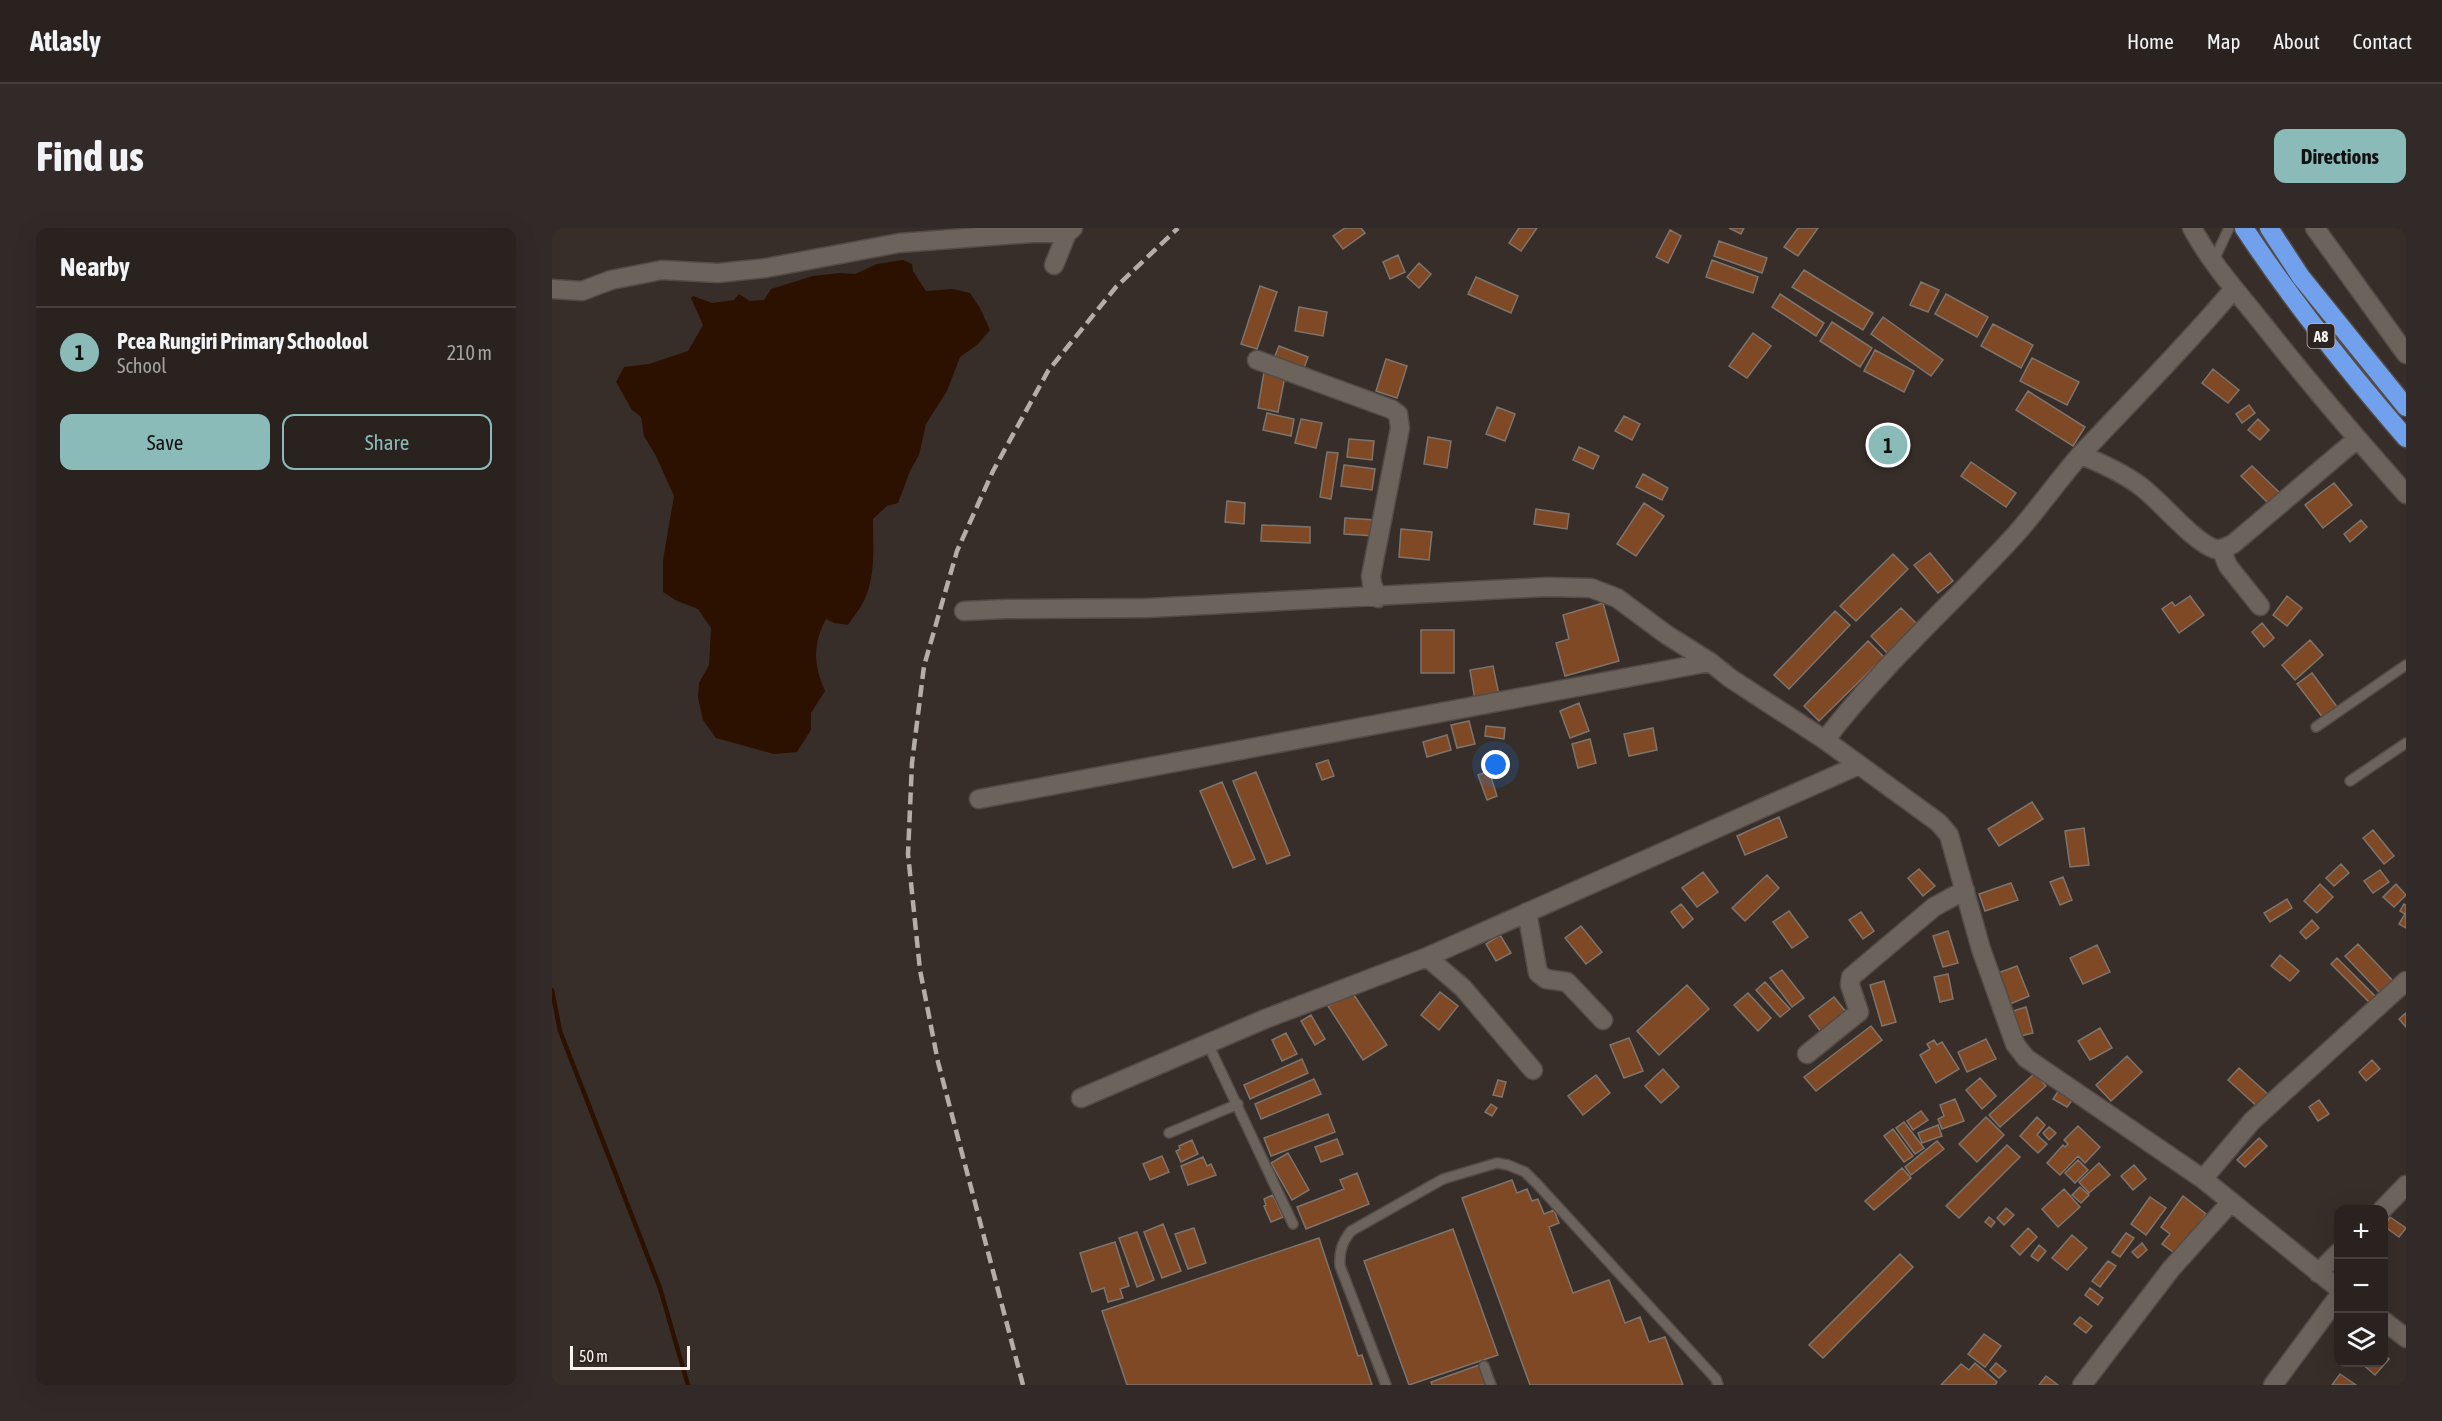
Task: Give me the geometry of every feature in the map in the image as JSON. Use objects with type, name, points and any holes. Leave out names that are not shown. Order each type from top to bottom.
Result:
[{"type":"highway","name":"A8","points":[[2244,228],[2314,328],[2406,438]]},
{"type":"highway","name":"A8","points":[[2269,228],[2301,277],[2406,407]]},
{"type":"street","points":[[907,228],[923,242]]},
{"type":"street","points":[[2192,228],[2233,290],[2406,494]]},
{"type":"street","points":[[2314,228],[2406,354]]},
{"type":"street","points":[[552,289],[582,291],[611,280],[662,270],[718,273],[766,268],[869,247],[1070,231],[1054,265]]},
{"type":"street","points":[[1825,740],[1843,716],[2016,533],[2080,455],[2150,383],[2233,290]]},
{"type":"street","points":[[1257,360],[1391,409],[1398,414],[1400,428],[1371,576],[1378,598]]},
{"type":"street","points":[[2080,455],[2113,468],[2140,486],[2196,536],[2209,546],[2221,549],[2233,544],[2357,439]]},
{"type":"street","points":[[2221,549],[2228,566],[2260,606]]},
{"type":"street","points":[[964,611],[1149,608],[1378,598],[1546,587],[1591,588],[1617,598],[1667,635],[1825,740],[1925,811],[1944,829],[1949,835],[1981,949],[2015,1044],[2026,1058],[2203,1179],[2334,1285]]},
{"type":"street","points":[[979,799],[1710,662]]},
{"type":"street","points":[[1081,1098],[1265,1019],[1427,957],[1859,765]]},
{"type":"street","points":[[1807,1054],[1859,1012],[1850,986],[1851,977],[1934,907],[1965,890]]},
{"type":"street","points":[[1527,912],[1538,973],[1546,979],[1567,982],[1603,1020]]},
{"type":"street","points":[[1427,957],[1463,988],[1533,1070]]},
{"type":"street","points":[[2203,1179],[2252,1121],[2406,981]]},
{"type":"street","points":[[2386,1205],[2406,1185]]},
{"type":"street","points":[[2082,1385],[2171,1269],[2232,1202]]},
{"type":"street","points":[[2318,1273],[2334,1256]]},
{"type":"street","points":[[2273,1385],[2334,1302]]},
{"type":"street","points":[[2388,1324],[2406,1338]]},
{"type":"lane","points":[[2213,262],[2229,228]]},
{"type":"lane","points":[[2316,727],[2406,665]]},
{"type":"lane","points":[[2350,781],[2406,743]]},
{"type":"lane","points":[[1208,1044],[1293,1224]]},
{"type":"lane","points":[[1169,1133],[1238,1104]]},
{"type":"lane","points":[[1386,1385],[1340,1266],[1339,1251],[1344,1239],[1351,1231],[1443,1179],[1497,1163],[1525,1172],[1532,1179],[1716,1379],[1718,1385]]},
{"type":"lane","points":[[1484,1366],[1491,1385]]},
{"type":"shaded area","points":[[903,260],[912,264],[913,271],[926,291],[953,289],[970,293],[990,330],[977,345],[960,357],[947,391],[926,424],[919,455],[910,471],[898,503],[887,506],[873,519],[872,571],[868,591],[862,604],[848,625],[826,619],[816,654],[818,672],[825,691],[811,713],[811,730],[797,752],[774,754],[716,738],[703,720],[698,698],[699,683],[709,665],[711,628],[698,609],[677,601],[663,592],[663,560],[674,496],[644,436],[641,417],[632,410],[616,382],[624,367],[649,364],[688,351],[703,325],[691,298],[693,296],[712,303],[734,300],[739,294],[750,301],[764,300],[771,289],[813,276],[855,274],[877,264]]},
{"type":"building","points":[[1345,228],[1361,228],[1365,233],[1343,249],[1333,236]]},
{"type":"building","points":[[1519,228],[1537,228],[1521,251],[1509,243]]},
{"type":"building","points":[[1729,228],[1744,228],[1741,234]]},
{"type":"building","points":[[1798,228],[1818,228],[1798,256],[1784,247]]},
{"type":"building","points":[[1670,230],[1681,236],[1668,263],[1656,257]]},
{"type":"building","points":[[1719,241],[1767,258],[1762,273],[1714,256]]},
{"type":"building","points":[[1398,255],[1405,272],[1390,279],[1383,262]]},
{"type":"building","points":[[1712,260],[1758,277],[1753,293],[1706,277]]},
{"type":"building","points":[[1419,263],[1431,274],[1419,288],[1407,277]]},
{"type":"building","points":[[1804,270],[1873,313],[1863,330],[1792,287]]},
{"type":"building","points":[[1476,277],[1518,296],[1511,313],[1468,294]]},
{"type":"building","points":[[1921,282],[1939,290],[1928,312],[1910,305]]},
{"type":"building","points":[[1260,286],[1277,292],[1257,349],[1241,344]]},
{"type":"building","points":[[1780,294],[1824,323],[1816,336],[1772,307]]},
{"type":"building","points":[[1946,294],[1988,317],[1977,337],[1935,314]]},
{"type":"building","points":[[1299,307],[1327,312],[1323,336],[1295,331]]},
{"type":"building","points":[[1883,317],[1943,360],[1931,376],[1871,334]]},
{"type":"building","points":[[1832,322],[1872,348],[1860,367],[1820,341]]},
{"type":"building","points":[[1993,324],[2033,345],[2021,368],[1981,346]]},
{"type":"building","points":[[1753,333],[1771,346],[1747,378],[1729,366]]},
{"type":"building","points":[[1279,346],[1308,357],[1304,368],[1274,358]]},
{"type":"building","points":[[1875,350],[1914,371],[1904,392],[1864,371]]},
{"type":"building","points":[[2032,358],[2079,382],[2067,405],[2020,381]]},
{"type":"building","points":[[1386,359],[1407,366],[1397,398],[1376,391]]},
{"type":"building","points":[[2213,369],[2239,390],[2228,403],[2202,383]]},
{"type":"building","points":[[1264,372],[1285,376],[1278,412],[1258,408]]},
{"type":"building","points":[[2028,391],[2085,427],[2073,446],[2016,410]]},
{"type":"building","points":[[2249,405],[2255,413],[2242,423],[2236,414]]},
{"type":"building","points":[[1497,407],[1515,414],[1505,441],[1486,434]]},
{"type":"building","points":[[1267,413],[1294,419],[1291,436],[1263,430]]},
{"type":"building","points":[[1624,416],[1640,424],[1632,440],[1615,431]]},
{"type":"building","points":[[1301,419],[1322,423],[1316,448],[1295,443]]},
{"type":"building","points":[[2258,419],[2269,430],[2260,440],[2248,430]]},
{"type":"building","points":[[1428,437],[1451,441],[1447,468],[1424,464]]},
{"type":"building","points":[[1349,439],[1374,441],[1372,460],[1347,457]]},
{"type":"building","points":[[1579,447],[1599,456],[1593,469],[1573,460]]},
{"type":"building","points":[[1327,452],[1338,453],[1331,499],[1320,497]]},
{"type":"building","points":[[1971,462],[2016,493],[2006,507],[1961,476]]},
{"type":"building","points":[[1344,465],[1375,469],[1372,490],[1341,486]]},
{"type":"building","points":[[2252,466],[2281,494],[2270,505],[2241,476]]},
{"type":"building","points":[[1643,474],[1668,488],[1662,500],[1636,487]]},
{"type":"building","points":[[2334,483],[2352,505],[2323,528],[2305,505]]},
{"type":"building","points":[[1227,501],[1245,503],[1244,524],[1225,522]]},
{"type":"building","points":[[1644,503],[1664,516],[1636,556],[1617,544]]},
{"type":"building","points":[[1536,509],[1569,514],[1567,529],[1534,524]]},
{"type":"building","points":[[1345,518],[1376,520],[1375,536],[1344,534]]},
{"type":"building","points":[[2361,520],[2367,527],[2350,542],[2344,534]]},
{"type":"building","points":[[1262,525],[1310,527],[1310,543],[1261,541]]},
{"type":"building","points":[[1401,529],[1432,532],[1429,560],[1399,557]]},
{"type":"building","points":[[1930,553],[1953,581],[1938,593],[1914,565]]},
{"type":"building","points":[[1893,554],[1908,569],[1856,621],[1840,606]]},
{"type":"building","points":[[2190,596],[2204,615],[2179,633],[2162,609],[2172,602],[2175,606]]},
{"type":"building","points":[[2287,596],[2302,608],[2287,626],[2273,615]]},
{"type":"building","points":[[1603,603],[1619,661],[1565,676],[1556,643],[1569,639],[1563,615]]},
{"type":"building","points":[[1901,608],[1917,624],[1887,653],[1871,636]]},
{"type":"building","points":[[1835,611],[1850,625],[1789,689],[1774,675]]},
{"type":"building","points":[[2262,623],[2274,638],[2264,647],[2252,632]]},
{"type":"building","points":[[1421,630],[1454,630],[1454,673],[1421,673]]},
{"type":"building","points":[[2310,640],[2323,655],[2295,680],[2282,665]]},
{"type":"building","points":[[1868,641],[1884,657],[1819,721],[1804,706]]},
{"type":"building","points":[[1493,666],[1499,695],[1475,700],[1470,670]]},
{"type":"building","points":[[2312,673],[2338,708],[2323,718],[2297,684]]},
{"type":"building","points":[[1579,703],[1589,731],[1570,738],[1560,711]]},
{"type":"building","points":[[1469,721],[1475,744],[1457,748],[1451,725]]},
{"type":"building","points":[[1486,726],[1505,728],[1504,739],[1485,736]]},
{"type":"building","points":[[1653,728],[1657,750],[1629,756],[1624,734]]},
{"type":"building","points":[[1447,735],[1451,750],[1427,757],[1423,742]]},
{"type":"building","points":[[1590,739],[1596,763],[1578,768],[1572,744]]},
{"type":"building","points":[[1328,760],[1334,776],[1322,780],[1316,764]]},
{"type":"building","points":[[1489,771],[1497,796],[1487,800],[1478,775]]},
{"type":"building","points":[[1256,772],[1290,855],[1267,864],[1233,781]]},
{"type":"building","points":[[1222,782],[1255,859],[1233,868],[1200,791]]},
{"type":"building","points":[[2032,802],[2043,819],[1999,846],[1988,829]]},
{"type":"building","points":[[1779,817],[1787,837],[1745,855],[1737,836]]},
{"type":"building","points":[[2084,828],[2089,865],[2070,867],[2065,831]]},
{"type":"building","points":[[2373,830],[2394,856],[2384,864],[2363,838]]},
{"type":"building","points":[[2341,864],[2349,873],[2334,886],[2326,878]]},
{"type":"building","points":[[1919,869],[1935,886],[1923,896],[1908,878]]},
{"type":"building","points":[[2380,870],[2389,882],[2373,893],[2364,881]]},
{"type":"building","points":[[1703,872],[1718,892],[1697,907],[1682,888]]},
{"type":"building","points":[[1767,875],[1779,888],[1745,921],[1732,908]]},
{"type":"building","points":[[2063,877],[2072,900],[2060,905],[2050,882]]},
{"type":"building","points":[[2011,883],[2018,900],[1985,911],[1979,894]]},
{"type":"building","points":[[2320,884],[2333,897],[2317,913],[2304,901]]},
{"type":"building","points":[[2396,884],[2406,895],[2394,907],[2383,897]]},
{"type":"building","points":[[2287,899],[2292,908],[2270,922],[2264,913]]},
{"type":"building","points":[[1681,904],[1693,919],[1683,928],[1671,912]]},
{"type":"building","points":[[2404,904],[2406,905],[2406,928],[2399,924],[2405,914],[2400,911]]},
{"type":"building","points":[[1789,911],[1808,937],[1792,948],[1773,922]]},
{"type":"building","points":[[1861,912],[1874,931],[1863,939],[1849,920]]},
{"type":"building","points":[[2312,920],[2319,928],[2306,939],[2300,932]]},
{"type":"building","points":[[1581,926],[1602,952],[1586,964],[1565,938]]},
{"type":"building","points":[[1948,931],[1958,963],[1943,967],[1933,936]]},
{"type":"building","points":[[1500,935],[1511,953],[1496,961],[1486,944]]},
{"type":"building","points":[[2358,944],[2394,982],[2381,994],[2345,956]]},
{"type":"building","points":[[2097,945],[2110,972],[2083,984],[2070,958]]},
{"type":"building","points":[[2280,955],[2299,971],[2290,981],[2271,966]]},
{"type":"building","points":[[2337,958],[2378,999],[2372,1005],[2331,964]]},
{"type":"building","points":[[2017,966],[2029,996],[2010,1004],[1998,973]]},
{"type":"building","points":[[1782,970],[1804,998],[1792,1007],[1770,978]]},
{"type":"building","points":[[1948,974],[1953,999],[1940,1002],[1934,977]]},
{"type":"building","points":[[1884,981],[1896,1022],[1882,1026],[1870,985]]},
{"type":"building","points":[[1765,982],[1790,1009],[1780,1017],[1756,990]]},
{"type":"building","points":[[1687,985],[1709,1009],[1659,1055],[1637,1031]]},
{"type":"building","points":[[1352,992],[1387,1045],[1363,1060],[1328,1006]]},
{"type":"building","points":[[1440,992],[1458,1006],[1439,1030],[1421,1015]]},
{"type":"building","points":[[1748,993],[1771,1018],[1758,1031],[1734,1005]]},
{"type":"building","points":[[1834,997],[1846,1012],[1821,1032],[1809,1016]]},
{"type":"building","points":[[2026,1007],[2033,1033],[2020,1036],[2013,1011]]},
{"type":"building","points":[[2406,1013],[2406,1027],[2399,1019]]},
{"type":"building","points":[[1311,1015],[1325,1039],[1315,1045],[1301,1021]]},
{"type":"building","points":[[1871,1026],[1882,1040],[1816,1091],[1804,1077]]},
{"type":"building","points":[[2100,1028],[2112,1048],[2090,1060],[2078,1041]]},
{"type":"building","points":[[1286,1033],[1297,1054],[1282,1061],[1272,1040]]},
{"type":"building","points":[[1629,1038],[1643,1071],[1624,1078],[1610,1045]]},
{"type":"building","points":[[1986,1039],[1996,1059],[1967,1072],[1958,1052]]},
{"type":"building","points":[[1934,1040],[1937,1045],[1942,1042],[1959,1069],[1936,1083],[1920,1055],[1930,1049],[1927,1044]]},
{"type":"building","points":[[2127,1056],[2142,1072],[2111,1101],[2096,1085]]},
{"type":"building","points":[[1302,1059],[1308,1073],[1250,1099],[1244,1085]]},
{"type":"building","points":[[2372,1060],[2380,1069],[2366,1081],[2359,1072]]},
{"type":"building","points":[[2239,1068],[2271,1097],[2260,1109],[2228,1080]]},
{"type":"building","points":[[1663,1069],[1679,1087],[1661,1103],[1645,1086]]},
{"type":"building","points":[[2035,1073],[2046,1086],[2000,1127],[1989,1115]]},
{"type":"building","points":[[1596,1075],[1610,1093],[1583,1115],[1568,1096]]},
{"type":"building","points":[[1980,1078],[1996,1096],[1982,1109],[1966,1090]]},
{"type":"building","points":[[1314,1079],[1321,1094],[1261,1119],[1255,1104]]},
{"type":"building","points":[[1498,1080],[1506,1082],[1502,1097],[1493,1095]]},
{"type":"building","points":[[2059,1090],[2073,1099],[2067,1107],[2053,1099]]},
{"type":"building","points":[[1955,1099],[1964,1121],[1942,1129],[1938,1119],[1944,1116],[1940,1105]]},
{"type":"building","points":[[2319,1100],[2329,1114],[2318,1121],[2309,1107]]},
{"type":"building","points":[[1491,1104],[1497,1108],[1492,1116],[1485,1112]]},
{"type":"building","points":[[1921,1111],[1928,1120],[1913,1130],[1907,1121]]},
{"type":"building","points":[[1328,1114],[1335,1132],[1271,1156],[1264,1138]]},
{"type":"building","points":[[1986,1117],[2004,1135],[1977,1162],[1959,1144]]},
{"type":"building","points":[[2037,1117],[2045,1125],[2037,1135],[2047,1144],[2038,1153],[2020,1136]]},
{"type":"building","points":[[1904,1122],[1924,1148],[1915,1154],[1896,1128]]},
{"type":"building","points":[[1938,1125],[1942,1136],[1922,1143],[1918,1133]]},
{"type":"building","points":[[2078,1126],[2100,1147],[2085,1163],[2078,1156],[2060,1175],[2047,1163],[2063,1145],[2065,1147],[2068,1144],[2064,1140]]},
{"type":"building","points":[[2049,1127],[2056,1133],[2049,1140],[2043,1133]]},
{"type":"building","points":[[1893,1129],[1913,1156],[1904,1162],[1884,1136]]},
{"type":"building","points":[[2259,1138],[2267,1146],[2245,1167],[2237,1160]]},
{"type":"building","points":[[1337,1139],[1343,1154],[1321,1162],[1315,1147]]},
{"type":"building","points":[[1192,1140],[1198,1154],[1181,1162],[1176,1151],[1180,1149],[1179,1146]]},
{"type":"building","points":[[1937,1141],[1944,1149],[1911,1175],[1905,1167]]},
{"type":"building","points":[[2007,1145],[2020,1157],[1959,1218],[1946,1206]]},
{"type":"building","points":[[1288,1153],[1309,1190],[1292,1200],[1271,1163]]},
{"type":"building","points":[[1162,1156],[1169,1172],[1150,1180],[1143,1164]]},
{"type":"building","points":[[1203,1157],[1207,1166],[1211,1164],[1216,1175],[1188,1185],[1181,1166]]},
{"type":"building","points":[[2078,1160],[2088,1170],[2075,1183],[2065,1173]]},
{"type":"building","points":[[2099,1163],[2110,1175],[2089,1193],[2079,1182]]},
{"type":"building","points":[[2134,1165],[2146,1179],[2133,1190],[2121,1176]]},
{"type":"building","points":[[1902,1168],[1911,1178],[1874,1210],[1865,1201]]},
{"type":"building","points":[[1357,1173],[1369,1204],[1306,1229],[1297,1207],[1344,1189],[1340,1180]]},
{"type":"building","points":[[1512,1180],[1517,1193],[1527,1189],[1532,1201],[1538,1199],[1544,1214],[1554,1210],[1559,1223],[1549,1227],[1573,1293],[1609,1280],[1625,1323],[1640,1317],[1649,1342],[1665,1337],[1683,1385],[1530,1385],[1462,1198]]},
{"type":"building","points":[[2080,1187],[2089,1195],[2081,1203],[2072,1195]]},
{"type":"building","points":[[2064,1189],[2080,1207],[2058,1227],[2042,1209]]},
{"type":"building","points":[[1273,1195],[1283,1217],[1271,1222],[1264,1206],[1266,1205],[1264,1199]]},
{"type":"building","points":[[2183,1196],[2206,1214],[2176,1254],[2162,1244],[2170,1234],[2161,1227]]},
{"type":"building","points":[[2150,1197],[2166,1208],[2146,1235],[2131,1224]]},
{"type":"building","points":[[2006,1208],[2014,1215],[2004,1225],[1997,1218]]},
{"type":"building","points":[[1989,1217],[1995,1222],[1991,1227],[1985,1222]]},
{"type":"building","points":[[2390,1217],[2406,1228],[2399,1237],[2388,1229]]},
{"type":"building","points":[[1163,1224],[1181,1271],[1162,1278],[1144,1232]]},
{"type":"building","points":[[1194,1228],[1206,1263],[1188,1269],[1175,1234]]},
{"type":"building","points":[[2028,1228],[2037,1237],[2020,1255],[2011,1246]]},
{"type":"building","points":[[1453,1229],[1498,1355],[1409,1385],[1364,1261]]},
{"type":"building","points":[[1137,1232],[1154,1280],[1137,1287],[1119,1238]]},
{"type":"building","points":[[2126,1233],[2134,1238],[2120,1257],[2112,1252]]},
{"type":"building","points":[[2072,1235],[2087,1248],[2067,1270],[2052,1258]]},
{"type":"building","points":[[1319,1238],[1358,1356],[1362,1355],[1372,1385],[1127,1385],[1102,1311]]},
{"type":"building","points":[[1115,1242],[1129,1286],[1120,1289],[1123,1298],[1108,1302],[1104,1288],[1092,1292],[1080,1253]]},
{"type":"building","points":[[2142,1243],[2147,1250],[2138,1258],[2132,1252]]},
{"type":"building","points":[[2039,1245],[2046,1251],[2038,1261],[2031,1256]]},
{"type":"building","points":[[1900,1254],[1913,1267],[1823,1358],[1809,1345]]},
{"type":"building","points":[[2108,1261],[2116,1266],[2100,1287],[2092,1281]]},
{"type":"building","points":[[2090,1288],[2103,1298],[2098,1305],[2085,1295]]},
{"type":"building","points":[[2080,1317],[2092,1326],[2086,1333],[2074,1324]]},
{"type":"building","points":[[1984,1334],[2001,1346],[1985,1367],[1968,1354]]},
{"type":"building","points":[[1975,1363],[1997,1382],[1995,1385],[1941,1385],[1961,1364],[1969,1370]]},
{"type":"building","points":[[1996,1363],[2006,1371],[1999,1378],[1990,1370]]},
{"type":"building","points":[[1482,1364],[1489,1385],[1432,1385],[1431,1382]]},
{"type":"building","points":[[2366,1367],[2382,1367],[2375,1375]]},
{"type":"building","points":[[2340,1374],[2356,1385],[2332,1385]]},
{"type":"building","points":[[2046,1376],[2058,1385],[2039,1385]]},
{"type":"waterway","points":[[552,990],[560,1031],[660,1288],[688,1385]]},
{"type":"railway","points":[[1023,1385],[938,1062],[920,970],[908,854],[912,763],[924,666],[957,551],[993,471],[1048,371],[1116,287],[1178,228]]},
{"type":"place","name":"Pcea Rungiri Primary Schoolool","points":[[1888,445]]}]
